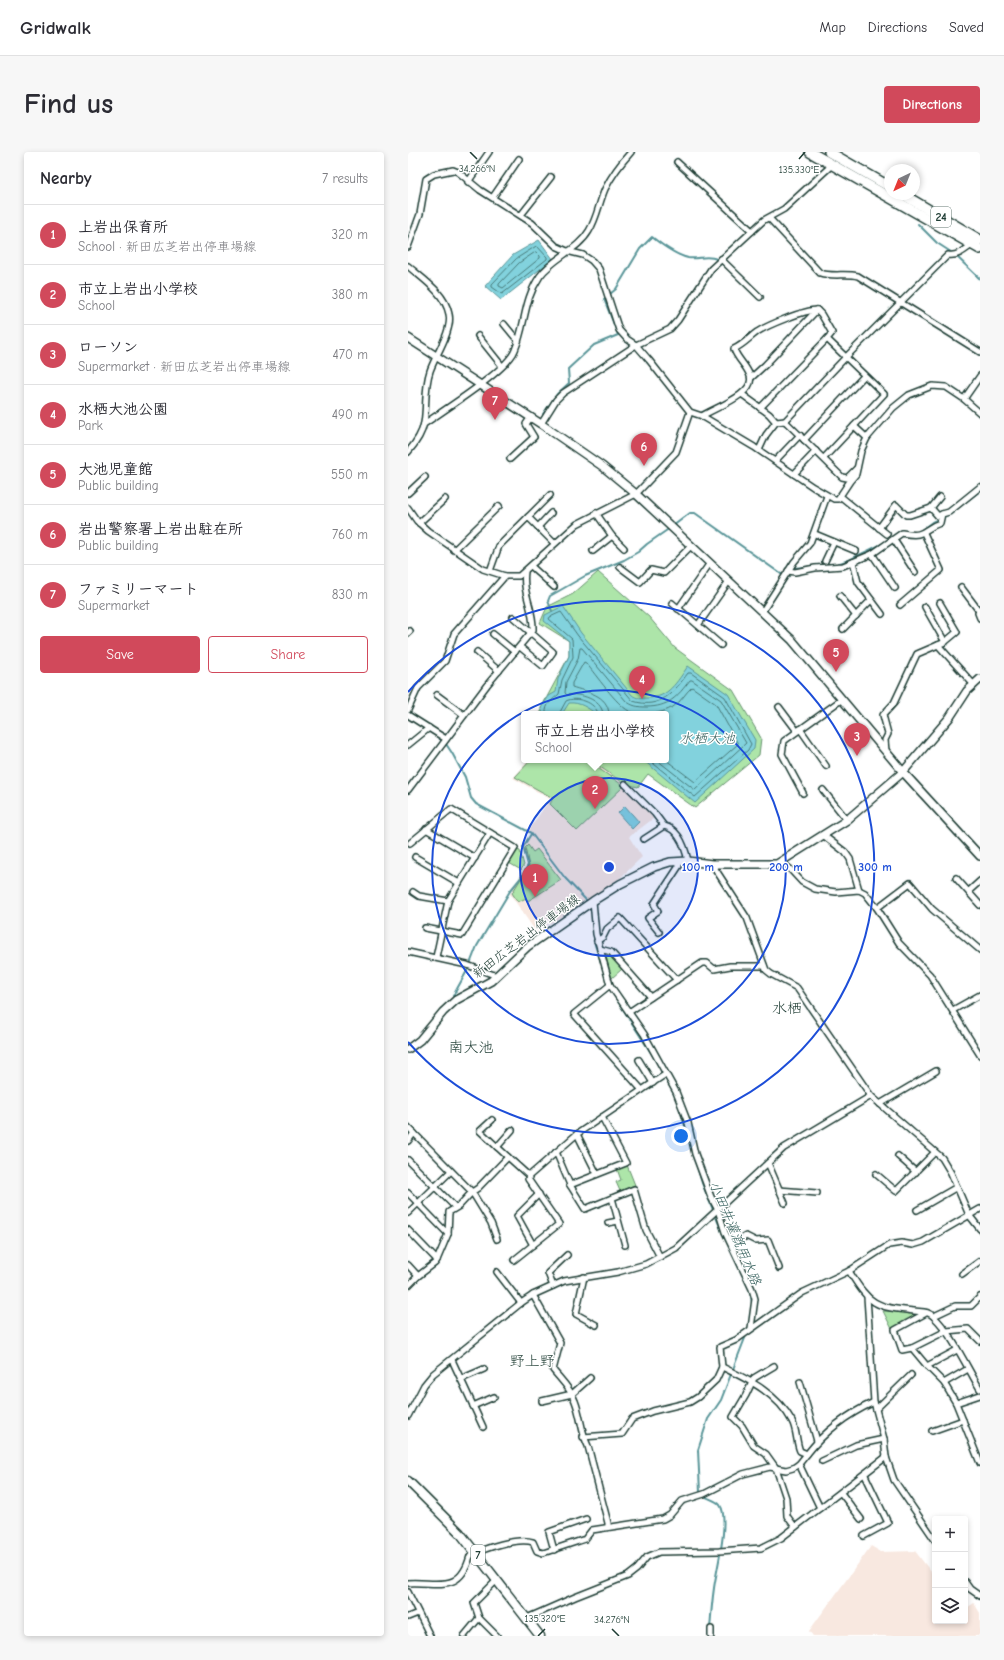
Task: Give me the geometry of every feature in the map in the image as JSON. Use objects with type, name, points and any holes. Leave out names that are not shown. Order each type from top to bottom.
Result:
[{"type":"highway","name":"24","points":[[810,152],[978,244]]},
{"type":"highway","points":[[829,152],[841,155],[884,183]]},
{"type":"highway","name":"24","points":[[911,200],[978,244]]},
{"type":"main road","name":"7","points":[[408,1481],[460,1533],[540,1636]]},
{"type":"street","points":[[468,182],[489,152]]},
{"type":"street","points":[[424,424],[481,384],[509,360],[515,351],[527,302],[533,286],[542,274],[578,244],[588,233],[595,220],[605,190],[612,177],[631,152]]},
{"type":"street","points":[[541,424],[556,400],[563,393],[636,345],[670,329],[704,279],[721,260],[752,231],[784,208],[841,155]]},
{"type":"street","points":[[493,198],[519,159]]},
{"type":"street","points":[[677,162],[752,231]]},
{"type":"street","points":[[408,247],[420,214],[426,179],[428,176],[453,170],[458,172],[468,182],[521,216],[556,246],[567,252],[583,255],[599,268],[619,330],[626,339],[636,345],[650,360],[690,412],[702,416],[759,450],[827,496],[834,499],[838,499],[856,474],[861,451],[867,438],[893,408],[909,395],[932,386],[946,388],[964,399],[980,413]]},
{"type":"street","points":[[521,216],[551,177]]},
{"type":"street","points":[[769,218],[820,273],[825,275],[849,274],[858,276],[980,352]]},
{"type":"street","points":[[743,395],[776,422],[780,423],[785,421],[846,357],[948,255],[955,255],[978,244]]},
{"type":"street","points":[[721,260],[760,297]]},
{"type":"street","points":[[408,266],[431,286],[447,305],[450,316],[449,325],[429,372],[424,424],[416,443],[408,452]]},
{"type":"street","points":[[702,416],[743,395],[750,385],[751,378],[734,349],[742,346],[758,331],[798,314],[811,310],[817,310],[832,333],[760,408]]},
{"type":"street","points":[[751,378],[817,310]]},
{"type":"street","points":[[504,324],[518,341]]},
{"type":"street","points":[[478,336],[502,366]]},
{"type":"street","points":[[408,338],[531,417],[602,466],[636,494],[792,640],[886,753],[980,856]]},
{"type":"street","points":[[824,458],[884,394],[827,339]]},
{"type":"street","points":[[804,440],[864,376]]},
{"type":"street","points":[[964,399],[980,376]]},
{"type":"street","points":[[408,508],[419,523],[454,550],[483,569],[505,576],[519,576],[525,572],[554,543],[577,524],[636,494],[676,452],[690,412]]},
{"type":"street","points":[[510,459],[534,436],[526,424],[531,417]]},
{"type":"street","points":[[785,421],[842,477],[847,478],[858,467]]},
{"type":"street","points":[[759,450],[766,435],[776,422]]},
{"type":"street","points":[[854,426],[867,438]]},
{"type":"street","points":[[775,461],[800,435]]},
{"type":"street","points":[[794,474],[816,451]]},
{"type":"street","points":[[408,493],[425,477]]},
{"type":"street","points":[[931,508],[938,516],[949,512],[980,487]]},
{"type":"street","points":[[490,571],[499,546],[550,495]]},
{"type":"street","points":[[762,612],[794,562],[810,543],[827,496]]},
{"type":"street","points":[[840,496],[887,534]]},
{"type":"street","points":[[879,528],[896,505],[906,515],[910,515],[931,508],[940,498]]},
{"type":"street","points":[[419,523],[445,499]]},
{"type":"street","points":[[454,550],[499,506]]},
{"type":"street","points":[[538,527],[551,513]]},
{"type":"street","points":[[596,513],[612,536],[624,548]]},
{"type":"street","points":[[788,571],[795,572],[815,568],[843,566],[872,554],[902,533],[915,535],[924,533],[931,526],[940,523],[942,514]]},
{"type":"street","points":[[528,517],[554,543]]},
{"type":"street","points":[[900,605],[941,570],[924,533]]},
{"type":"street","points":[[814,534],[856,551]]},
{"type":"street","points":[[593,551],[612,536]]},
{"type":"street","points":[[894,540],[915,572]]},
{"type":"street","points":[[825,561],[834,542]]},
{"type":"street","points":[[620,567],[640,582],[651,570],[664,573],[691,546]]},
{"type":"street","points":[[872,554],[895,588]]},
{"type":"street","points":[[853,562],[858,582],[882,614]]},
{"type":"street","points":[[678,609],[710,563]]},
{"type":"street","points":[[531,566],[554,587]]},
{"type":"street","points":[[409,787],[464,715],[533,630],[534,618],[523,583],[525,572]]},
{"type":"street","points":[[408,710],[418,688],[445,661],[454,634],[505,576]]},
{"type":"street","points":[[698,625],[729,581]]},
{"type":"street","points":[[961,587],[979,610],[978,613],[980,618]]},
{"type":"street","points":[[840,596],[856,616]]},
{"type":"street","points":[[843,629],[871,600]]},
{"type":"street","points":[[886,753],[885,740],[888,734],[883,714],[894,703],[917,654],[945,642],[957,632],[940,602]]},
{"type":"street","points":[[672,603],[721,645]]},
{"type":"street","points":[[925,608],[945,642]]},
{"type":"street","points":[[513,617],[552,652],[543,666],[520,647]]},
{"type":"street","points":[[493,634],[515,652]]},
{"type":"street","points":[[938,645],[974,685]]},
{"type":"street","points":[[476,652],[499,671]]},
{"type":"street","name":"新田広芝岩出停車場線","points":[[408,1049],[420,1040],[443,1012],[456,1000],[492,981],[527,947],[620,884],[654,867],[670,862],[688,861],[712,864],[766,865],[782,862],[847,820],[903,772],[950,717],[967,691],[980,679]]},
{"type":"street","points":[[437,695],[464,715]]},
{"type":"street","points":[[803,793],[782,754],[784,741],[841,700]]},
{"type":"street","points":[[779,707],[826,766]]},
{"type":"street","points":[[408,714],[444,741]]},
{"type":"street","points":[[408,745],[428,729]]},
{"type":"street","points":[[625,784],[655,814],[664,826]]},
{"type":"street","points":[[823,790],[847,820]]},
{"type":"street","points":[[410,844],[451,808],[515,848],[462,935],[425,928]]},
{"type":"street","points":[[644,839],[664,826],[672,827],[686,851],[688,861]]},
{"type":"street","points":[[426,829],[475,858]]},
{"type":"street","points":[[436,957],[448,901],[490,832]]},
{"type":"street","points":[[823,835],[845,852],[850,859],[859,890]]},
{"type":"street","points":[[415,857],[459,883]]},
{"type":"street","points":[[659,932],[648,918],[658,911],[654,904],[679,866],[679,861]]},
{"type":"street","points":[[782,862],[802,882],[815,889],[836,892],[859,890],[865,893],[877,908],[899,943],[930,975],[980,1055]]},
{"type":"street","points":[[712,864],[747,918],[764,966],[771,974],[797,988],[871,1096],[942,1158],[958,1187],[969,1215],[980,1229]]},
{"type":"street","points":[[956,878],[980,905]]},
{"type":"street","points":[[969,891],[980,881]]},
{"type":"street","points":[[877,908],[910,883],[932,910],[980,950]]},
{"type":"street","points":[[412,892],[419,896],[448,901]]},
{"type":"street","points":[[593,901],[598,941],[608,986],[644,1034],[665,1075],[676,1092],[688,1123],[695,1154],[711,1197],[718,1210],[725,1232],[752,1289],[755,1299],[751,1328]]},
{"type":"street","points":[[598,941],[603,937],[607,929],[620,918],[677,980]]},
{"type":"street","points":[[600,949],[611,952],[651,997]]},
{"type":"street","points":[[408,952],[467,965],[497,976]]},
{"type":"street","points":[[629,1012],[702,963],[707,963],[714,969],[730,966],[764,966]]},
{"type":"street","points":[[608,986],[574,1014],[642,1090]]},
{"type":"street","points":[[953,1010],[980,995]]},
{"type":"street","points":[[638,1060],[653,1082]]},
{"type":"street","points":[[880,1104],[936,1071]]},
{"type":"street","points":[[528,1176],[577,1134],[665,1075]]},
{"type":"street","points":[[408,1416],[424,1385],[433,1374],[533,1295],[564,1281],[635,1267],[660,1257],[676,1248],[784,1148],[871,1096]]},
{"type":"street","points":[[570,1185],[626,1163],[602,1117]]},
{"type":"street","points":[[492,1120],[480,1132],[528,1176],[528,1179],[560,1224],[514,1260]]},
{"type":"street","points":[[408,1127],[472,1192],[491,1223],[497,1239]]},
{"type":"street","points":[[497,1147],[512,1130]]},
{"type":"street","points":[[408,1141],[414,1133]]},
{"type":"street","points":[[577,1134],[597,1174]]},
{"type":"street","points":[[556,1152],[570,1185],[585,1210],[634,1189],[646,1230],[660,1257]]},
{"type":"street","points":[[876,1174],[896,1191],[935,1152]]},
{"type":"street","points":[[898,1156],[916,1172]]},
{"type":"street","points":[[408,1286],[418,1276],[435,1264],[448,1234],[449,1212],[455,1207],[459,1206],[508,1157]]},
{"type":"street","points":[[408,1160],[455,1207]]},
{"type":"street","points":[[768,1163],[785,1203]]},
{"type":"street","points":[[408,1213],[419,1204],[451,1171]]},
{"type":"street","points":[[917,1210],[958,1187]]},
{"type":"street","points":[[779,1190],[817,1193]]},
{"type":"street","points":[[408,1193],[448,1234]]},
{"type":"street","points":[[533,1245],[517,1216],[538,1194]]},
{"type":"street","points":[[612,1198],[625,1245]]},
{"type":"street","points":[[583,1437],[622,1434],[632,1419],[653,1411],[690,1402],[698,1397],[716,1380],[722,1367],[720,1347],[736,1340],[802,1293],[849,1271],[888,1245],[902,1243],[913,1245],[923,1242],[980,1209]]},
{"type":"street","points":[[608,1223],[618,1221]]},
{"type":"street","points":[[408,1230],[437,1260]]},
{"type":"street","points":[[732,1244],[746,1236],[756,1241],[768,1240],[779,1268]]},
{"type":"street","points":[[553,1286],[548,1273],[567,1255]]},
{"type":"street","points":[[962,1274],[980,1261]]},
{"type":"street","points":[[408,1265],[418,1276]]},
{"type":"street","points":[[849,1271],[867,1297],[882,1307],[927,1312],[934,1316],[946,1331],[980,1389]]},
{"type":"street","points":[[497,1272],[522,1303]]},
{"type":"street","points":[[584,1278],[576,1314],[596,1325]]},
{"type":"street","points":[[533,1295],[560,1344],[553,1370],[572,1394],[580,1417],[583,1437],[588,1446],[608,1527]]},
{"type":"street","points":[[867,1297],[874,1402],[884,1439],[886,1457],[894,1480],[932,1536]]},
{"type":"street","points":[[934,1316],[955,1306],[971,1306],[980,1297]]},
{"type":"street","points":[[927,1312],[894,1330],[902,1350],[912,1348],[946,1331],[968,1329],[980,1341]]},
{"type":"street","points":[[912,1348],[944,1383],[956,1403],[980,1463]]},
{"type":"street","points":[[927,1366],[957,1350]]},
{"type":"street","points":[[452,1360],[483,1427]]},
{"type":"street","points":[[774,1366],[754,1378],[733,1417],[742,1426],[754,1446],[766,1454],[776,1468],[786,1498],[787,1516],[795,1527]]},
{"type":"street","points":[[722,1367],[752,1382],[767,1392],[778,1403],[792,1421],[800,1451],[807,1454]]},
{"type":"street","points":[[460,1379],[484,1369]]},
{"type":"street","points":[[944,1383],[968,1370]]},
{"type":"street","points":[[876,1409],[910,1375]]},
{"type":"street","points":[[542,1401],[572,1394],[590,1378]]},
{"type":"street","points":[[800,1382],[817,1441]]},
{"type":"street","points":[[956,1403],[980,1395]]},
{"type":"street","points":[[473,1406],[494,1398]]},
{"type":"street","points":[[408,1583],[438,1584],[456,1581],[467,1569],[470,1556],[476,1552],[489,1548],[526,1540],[534,1542],[537,1552],[542,1553],[585,1539],[592,1530],[663,1519],[670,1515],[682,1501],[704,1494],[743,1474],[770,1467],[786,1470],[793,1468],[799,1464],[817,1441],[852,1412],[874,1402]]},
{"type":"street","points":[[932,1431],[963,1420]]},
{"type":"street","points":[[822,1461],[856,1445],[884,1439]]},
{"type":"street","points":[[527,1618],[628,1576],[637,1569],[647,1557],[659,1552],[725,1551],[761,1548],[781,1538],[865,1475],[886,1457]]},
{"type":"street","points":[[799,1464],[820,1508]]},
{"type":"street","points":[[864,1536],[888,1523],[865,1475]]},
{"type":"street","points":[[841,1493],[861,1519]]},
{"type":"street","points":[[554,1550],[549,1532],[586,1519]]},
{"type":"street","points":[[497,1580],[474,1603],[479,1618],[497,1636]]},
{"type":"street","points":[[968,1586],[980,1596]]},
{"type":"street","points":[[408,1592],[430,1636]]},
{"type":"street","points":[[408,1617],[418,1613]]},
{"type":"street","points":[[464,1636],[479,1618]]},
{"type":"street","points":[[711,1629],[711,1636]]},
{"type":"shaded area","points":[[526,763],[594,763],[625,784],[654,818],[629,837],[642,857],[620,878],[587,900],[566,878],[529,830],[550,799],[513,778]]},
{"type":"shaded area","points":[[531,834],[564,879],[585,900],[536,932],[510,894],[527,865],[523,848]]},
{"type":"shaded area","points":[[871,1546],[881,1552],[915,1551],[932,1573],[932,1624],[968,1624],[968,1607],[974,1603],[980,1613],[980,1636],[813,1636],[809,1631]]},
{"type":"green space","points":[[598,572],[649,617],[675,648],[733,690],[761,738],[759,755],[695,808],[648,774],[638,787],[625,784],[594,763],[669,763],[669,711],[541,711],[541,708],[569,656],[569,641],[540,623],[547,607],[573,594]]},
{"type":"green space","points":[[528,763],[590,763],[624,786],[577,831],[550,804],[553,798],[515,777]]},
{"type":"green space","points":[[528,845],[533,852],[537,849],[561,880],[528,901],[526,898],[518,902],[512,893],[529,866],[525,848]]},
{"type":"green space","points":[[517,850],[520,851],[524,865],[521,870],[509,863]]},
{"type":"green space","points":[[610,955],[622,969],[612,978],[606,957]]},
{"type":"green space","points":[[627,1165],[635,1185],[620,1191],[616,1182],[621,1180],[617,1169]]},
{"type":"green space","points":[[883,1311],[920,1313],[892,1329]]},
{"type":"water","points":[[539,240],[553,259],[501,300],[485,286],[513,255]]},
{"type":"water","name":"水栖大池","points":[[563,606],[581,633],[632,695],[636,697],[655,697],[667,692],[680,678],[688,666],[728,694],[755,740],[754,749],[695,803],[647,763],[669,763],[669,711],[592,711],[577,703],[569,703],[564,711],[542,711],[541,708],[549,696],[556,692],[558,679],[569,656],[569,641],[544,621],[545,615]]},
{"type":"water","points":[[625,806],[639,822],[632,829],[618,813]]},
{"type":"waterway","points":[[918,224],[937,243],[954,254],[980,279]]},
{"type":"waterway","points":[[543,414],[557,394],[569,383],[568,369],[594,345],[618,335],[604,299],[616,289],[640,249],[652,237],[683,257],[709,257],[717,259]]},
{"type":"waterway","points":[[920,531],[932,522],[950,514],[980,491]]},
{"type":"waterway","points":[[673,526],[690,513],[695,513],[781,574],[789,576],[794,568],[837,564],[849,560],[884,543]]},
{"type":"waterway","points":[[552,611],[548,601],[550,596],[585,576],[624,560],[638,552],[670,528]]},
{"type":"waterway","name":"小田井灌漑用水路","points":[[433,733],[446,744],[452,753],[465,777],[471,798],[476,804],[531,833],[565,878],[586,900]]},
{"type":"waterway","points":[[453,996],[468,969],[477,946],[510,891],[523,875],[528,865],[523,847],[531,834]]},
{"type":"waterway","name":"小田井灌漑用水路","points":[[592,918],[595,945],[604,971]]},
{"type":"waterway","name":"小田井灌漑用水路","points":[[612,992],[655,1059]]},
{"type":"waterway","name":"小田井灌漑用水路","points":[[672,1089],[676,1098]]},
{"type":"waterway","name":"小田井灌漑用水路","points":[[680,1109],[691,1146]]},
{"type":"waterway","name":"小田井灌漑用水路","points":[[696,1163],[702,1183],[723,1234]]},
{"type":"waterway","name":"小田井灌漑用水路","points":[[733,1254],[750,1290],[752,1303]]},
{"type":"waterway","name":"小田井灌漑用水路","points":[[710,1629],[713,1593],[722,1546],[724,1522],[723,1512],[720,1505],[700,1492],[698,1450],[708,1419],[721,1400],[747,1333]]},
{"type":"place","name":"ファミリーマート","points":[[495,420]]},
{"type":"place","name":"岩出警察署上岩出駐在所","points":[[644,466]]},
{"type":"place","name":"大池児童館","points":[[836,672]]},
{"type":"place","name":"水栖大池公園","points":[[642,699]]},
{"type":"place","name":"ローソン","points":[[857,756]]},
{"type":"place","name":"市立上岩出小学校","points":[[595,809]]},
{"type":"place","name":"上岩出保育所","points":[[535,897]]},
{"type":"district","name":"水栖","points":[[787,1008]]},
{"type":"district","name":"南大池","points":[[471,1047]]},
{"type":"district","name":"野上野","points":[[532,1361]]}]
